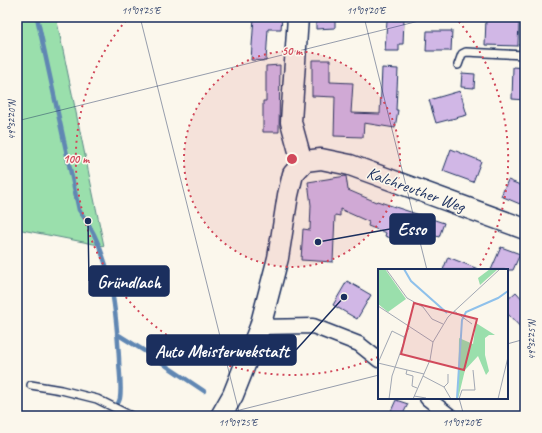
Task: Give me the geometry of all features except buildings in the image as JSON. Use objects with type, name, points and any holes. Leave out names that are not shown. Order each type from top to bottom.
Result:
[{"type":"main road","points":[[221,416],[233,395],[260,327],[278,258],[288,195],[293,174],[305,161],[300,155],[291,122],[298,17]]},
{"type":"main road","name":"Kalchreuther Weg","points":[[305,161],[321,159],[350,165],[525,229]]},
{"type":"street","points":[[260,327],[313,326],[359,344],[378,359]]},
{"type":"street","points":[[428,399],[450,416]]},
{"type":"lane","points":[[458,65],[462,54],[466,52],[525,55]]},
{"type":"lane","points":[[31,385],[61,390],[97,399],[131,416]]},
{"type":"green space","points":[[17,17],[56,17],[104,246],[17,229]]},
{"type":"waterway","points":[[37,17],[79,210],[90,226],[98,244],[110,281],[116,319],[121,388],[119,400],[110,416]]},
{"type":"waterway","points":[[117,334],[159,360],[204,391]]},
{"type":"place","name":"Gründlach","points":[[88,221]]},
{"type":"place","name":"Esso","points":[[318,242]]},
{"type":"place","name":"Auto Meisterwekstatt","points":[[344,297]]}]
